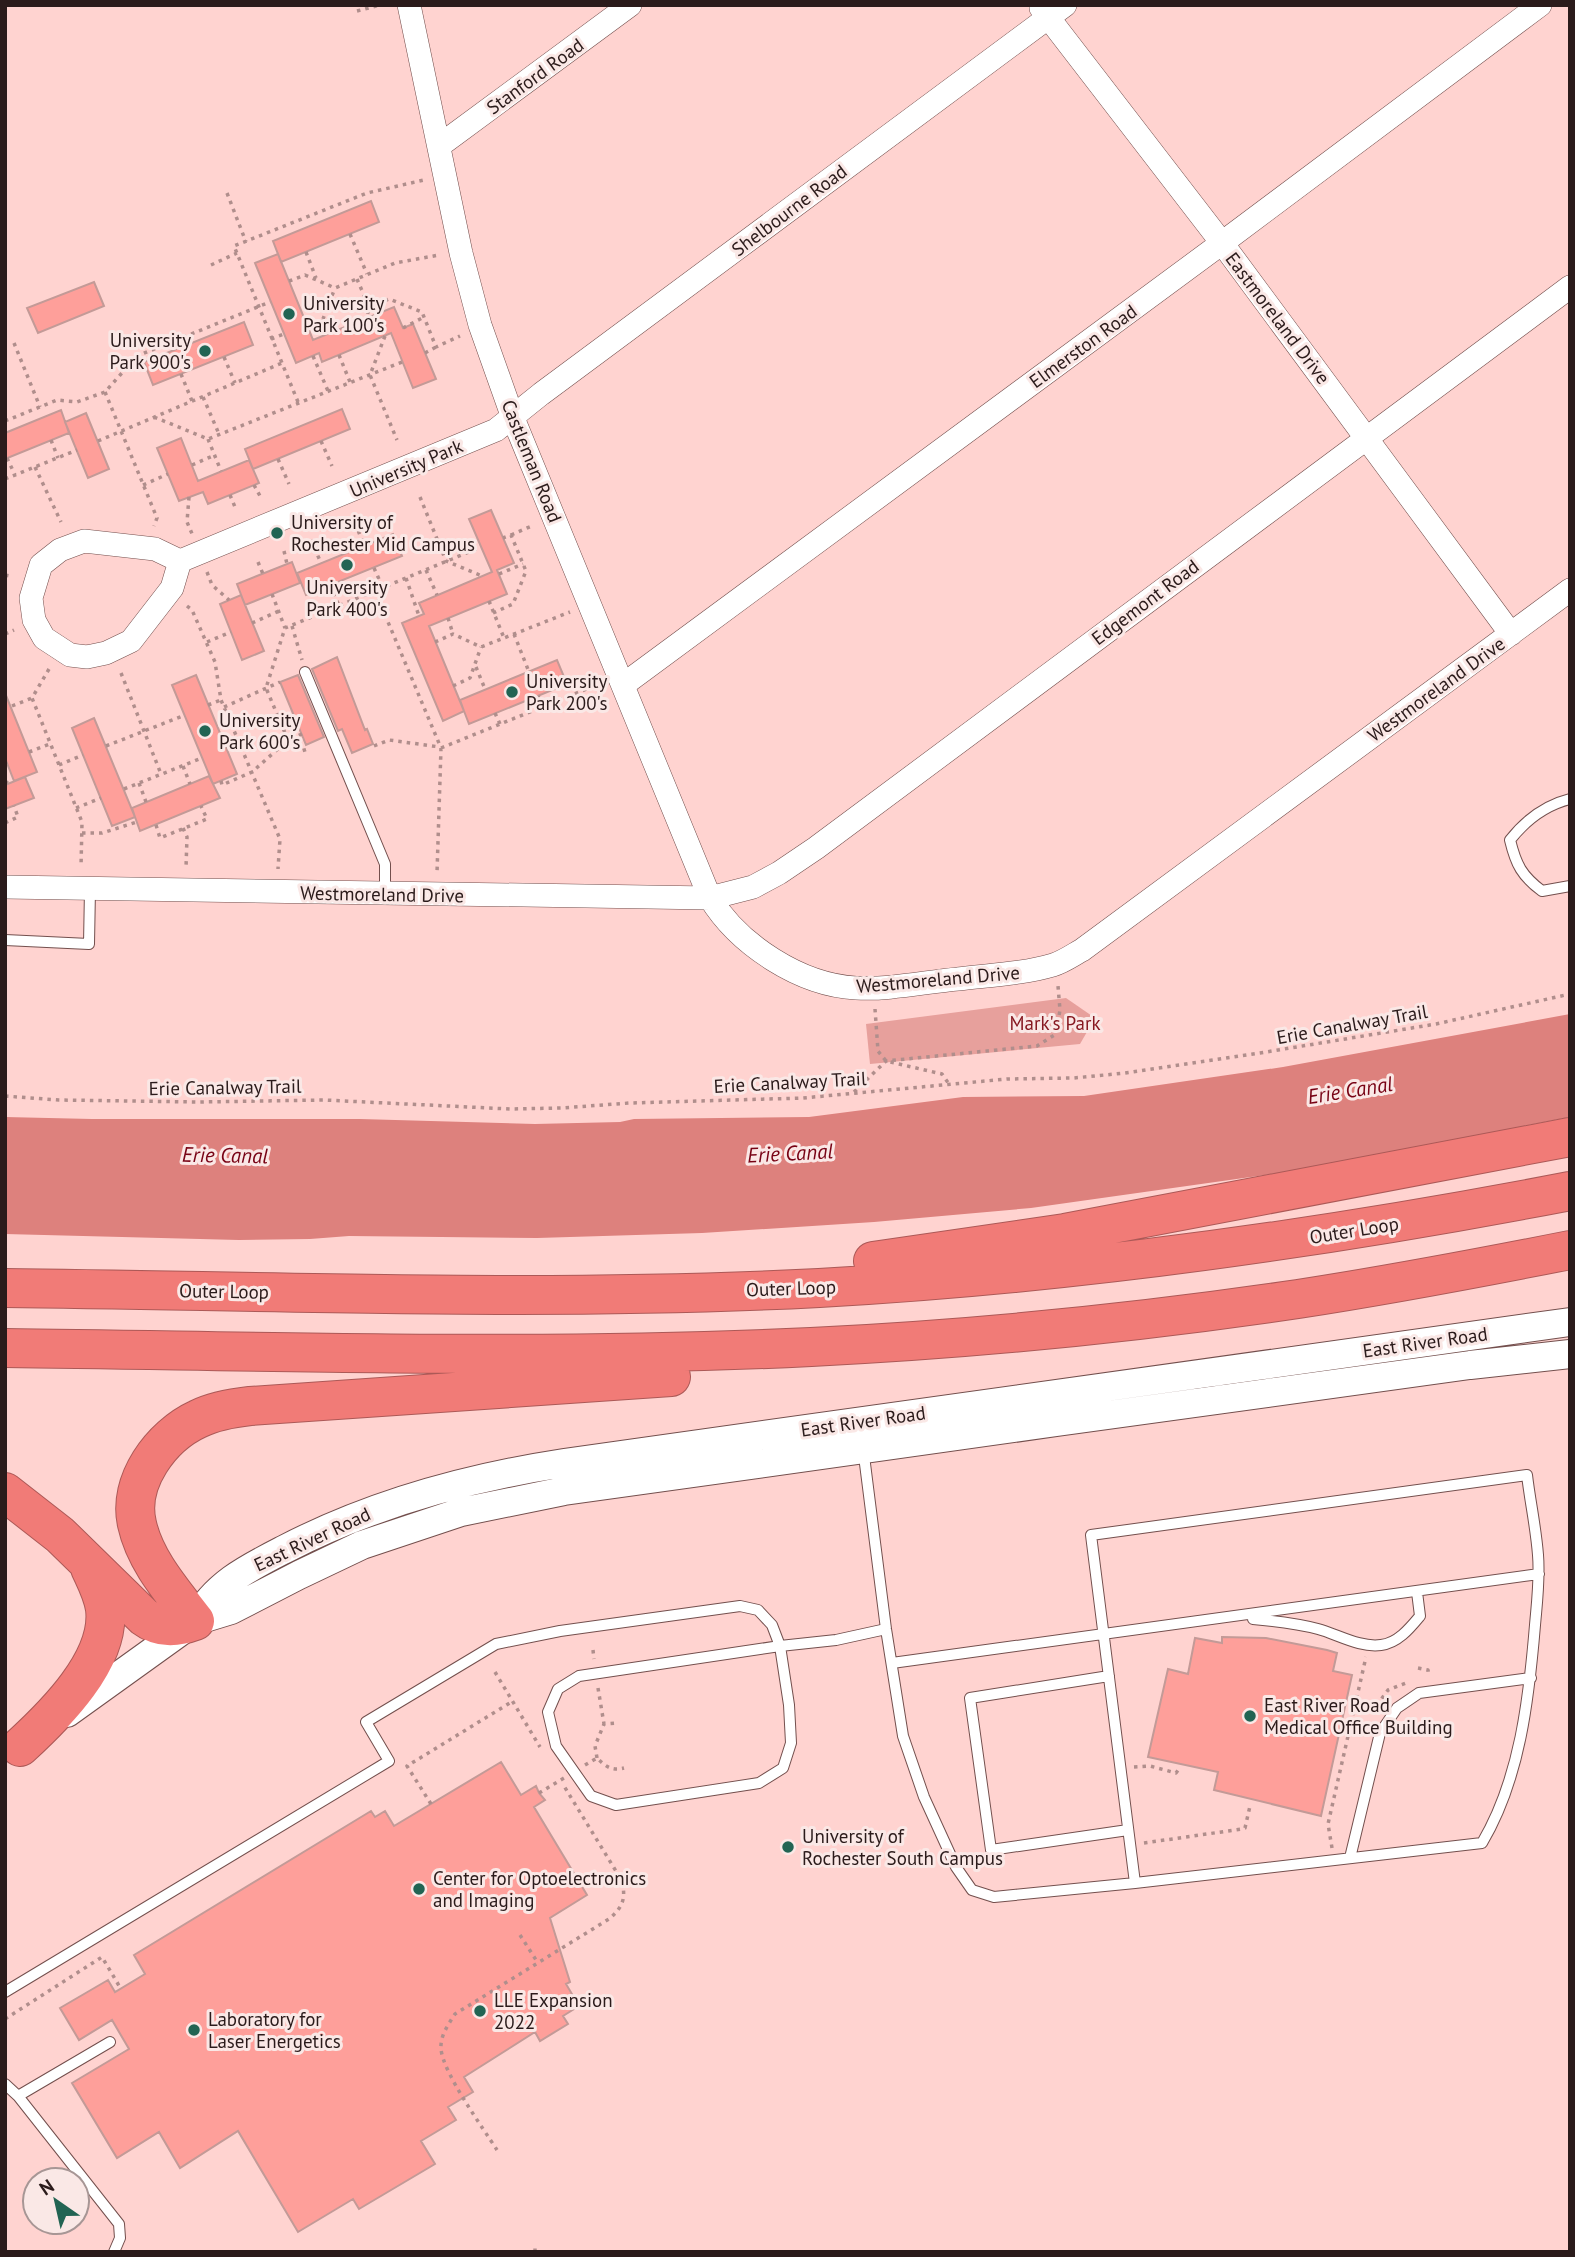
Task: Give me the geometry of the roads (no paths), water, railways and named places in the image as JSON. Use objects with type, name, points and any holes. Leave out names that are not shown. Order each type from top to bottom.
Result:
[{"type":"highway","points":[[638,1294],[1065,1233],[1570,1137]]},
{"type":"highway","name":"Outer Loop","points":[[5,1288],[638,1294],[883,1284],[1125,1262],[1332,1234],[1570,1191]]},
{"type":"highway","points":[[5,1348],[531,1354],[834,1346],[1148,1319],[1263,1304],[1401,1282],[1570,1250]]},
{"type":"highway","points":[[5,1492],[33,1512],[151,1622],[167,1627],[195,1621],[142,1542],[135,1504],[144,1474],[162,1445],[179,1430],[209,1414],[264,1405],[940,1359],[1102,1336],[1263,1304]]},
{"type":"highway","points":[[13,1752],[44,1724],[72,1693],[92,1661],[101,1639],[105,1619],[103,1600],[83,1558]]},
{"type":"street","name":"Castleman Road","points":[[410,5],[461,253],[480,325],[513,418],[710,898]]},
{"type":"street","name":"Stanford Road","points":[[439,146],[630,5]]},
{"type":"street","name":"Elmerston Road","points":[[623,685],[1541,5]]},
{"type":"street","name":"Eastmoreland Drive","points":[[1051,9],[1511,634]]},
{"type":"street","name":"Shelbourne Road","points":[[513,418],[541,394],[1051,9]]},
{"type":"street","name":"Edgemont Road","points":[[710,898],[753,887],[816,848],[1570,287]]},
{"type":"street","name":"University Park","points":[[180,561],[496,430],[513,418]]},
{"type":"street","points":[[84,541],[155,549],[180,561],[172,588],[131,641],[106,653],[87,657],[70,655],[44,638],[34,620],[31,598],[41,565],[60,550],[84,541]]},
{"type":"street","name":"Westmoreland Drive","points":[[5,887],[85,879],[386,894],[710,898],[721,916],[773,958],[833,985],[872,988],[1026,971],[1056,964],[1082,950],[1570,590]]},
{"type":"street","name":"East River Road","points":[[861,1436],[1570,1322]]},
{"type":"street","name":"East River Road","points":[[13,1752],[195,1621],[217,1590],[246,1570],[331,1527],[384,1506],[462,1482],[530,1468],[861,1436],[1570,1353]]},
{"type":"lane","points":[[305,672],[385,864],[386,894]]},
{"type":"lane","points":[[1570,792],[1521,825],[1510,840],[1525,878],[1534,885],[1542,891],[1570,886]]},
{"type":"lane","points":[[1556,803],[1570,799]]},
{"type":"lane","points":[[5,940],[89,944],[85,879]]},
{"type":"lane","points":[[861,1436],[903,1736],[924,1797],[956,1867],[972,1890],[994,1897],[1135,1883],[1482,1843],[1497,1819],[1505,1798],[1531,1678],[1539,1574],[1527,1475],[1091,1535],[1135,1883]]},
{"type":"lane","points":[[892,1663],[1539,1574]]},
{"type":"lane","points":[[1229,1617],[1284,1621],[1317,1628],[1359,1643],[1382,1645],[1406,1634],[1420,1616],[1417,1592]]},
{"type":"lane","points":[[5,1992],[389,1761],[366,1722],[496,1644],[560,1631],[740,1606],[758,1610],[772,1625],[780,1646],[789,1704],[791,1743],[783,1768],[759,1783],[616,1805],[591,1796],[556,1746],[548,1712],[558,1689],[579,1676],[780,1646],[836,1640],[886,1629]]},
{"type":"lane","points":[[1109,1676],[970,1698],[991,1850],[1128,1830]]},
{"type":"lane","points":[[1350,1858],[1380,1733],[1397,1708],[1419,1693],[1531,1678]]},
{"type":"lane","points":[[18,2096],[110,2042]]},
{"type":"lane","points":[[5,2084],[18,2096],[120,2224],[120,2238],[114,2252]]},
{"type":"water","name":"Erie Canal","points":[[1570,1014],[1570,1117],[1301,1170],[1031,1208],[702,1233],[537,1238],[349,1236],[239,1240],[5,1234],[5,1117],[360,1119],[535,1124],[620,1122],[634,1119],[809,1117],[963,1097],[1084,1096],[1283,1067]]},
{"type":"place","name":"University Park 100's","points":[[289,314]]},
{"type":"place","name":"University Park 900's","points":[[205,351]]},
{"type":"place","name":"University of Rochester Mid Campus","points":[[277,533]]},
{"type":"place","name":"University Park 400's","points":[[347,565]]},
{"type":"place","name":"University Park 200's","points":[[512,692]]},
{"type":"place","name":"University Park 600's","points":[[205,731]]},
{"type":"place","name":"East River Road Medical Office Building","points":[[1250,1716]]},
{"type":"place","name":"University of Rochester South Campus","points":[[788,1847]]},
{"type":"place","name":"Center for Optoelectronics and Imaging","points":[[419,1889]]},
{"type":"place","name":"LLE Expansion 2022","points":[[480,2011]]},
{"type":"place","name":"Laboratory for Laser Energetics","points":[[194,2030]]},
{"type":"park label","name":"Mark's Park","points":[[1055,1023]]}]
